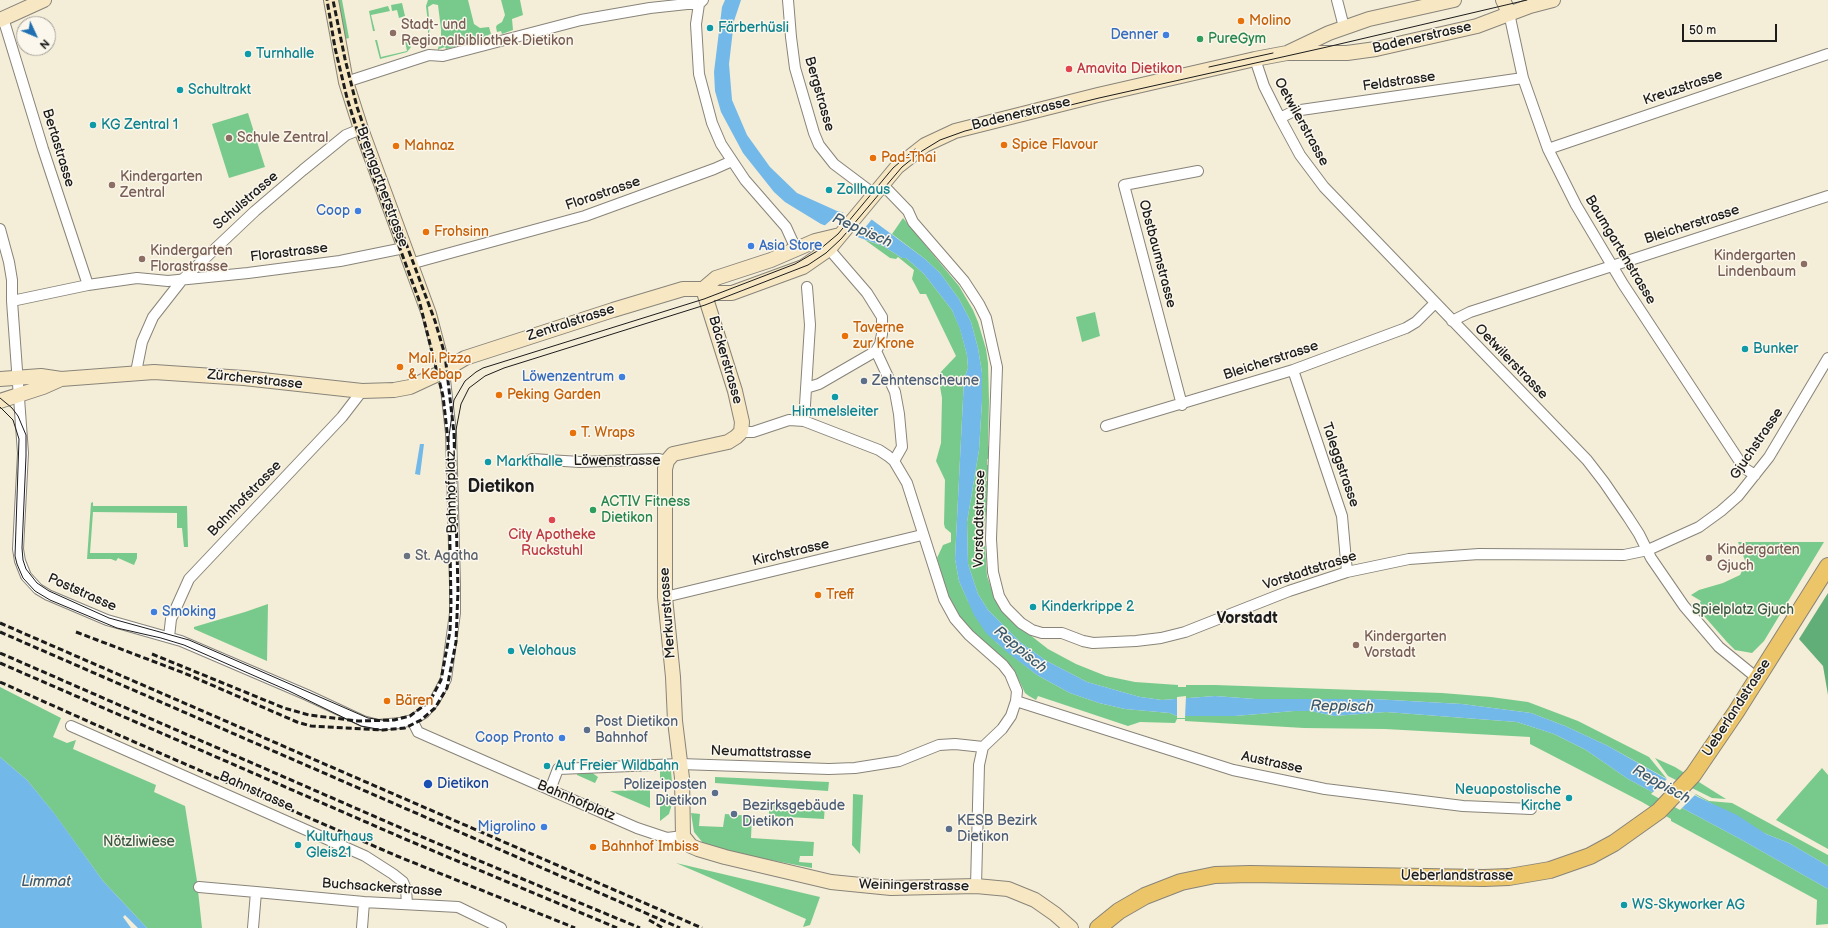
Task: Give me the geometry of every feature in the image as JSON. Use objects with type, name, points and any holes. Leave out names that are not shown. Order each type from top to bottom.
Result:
[{"type":"main road","points":[[2,19],[44,0]]},
{"type":"main road","name":"Bremgartnerstrasse","points":[[331,0],[346,82],[361,129],[429,314],[444,371]]},
{"type":"main road","name":"Badenerstrasse","points":[[1287,54],[1344,27],[1369,19],[1454,0]]},
{"type":"main road","points":[[1503,0],[1509,14]]},
{"type":"main road","name":"Badenerstrasse","points":[[840,235],[897,167],[916,151],[932,141],[955,131],[1098,95],[1255,59],[1287,54],[1367,51],[1477,26],[1553,0]]},
{"type":"main road","points":[[703,289],[716,278],[771,260],[824,238],[840,235]]},
{"type":"main road","name":"Zentralstrasse","points":[[444,371],[465,358],[488,350],[683,289],[703,289],[714,293],[732,293],[803,267],[832,252],[840,235]]},
{"type":"main road","points":[[796,249],[803,267]]},
{"type":"main road","name":"Bäckerstrasse","points":[[703,289],[735,391],[742,422],[741,432]]},
{"type":"main road","name":"Zürcherstrasse","points":[[0,379],[41,376],[61,379],[136,372],[200,374],[362,391],[394,390],[410,387],[444,371]]},
{"type":"main road","name":"Zürcherstrasse","points":[[0,401],[19,393],[43,387],[61,379]]},
{"type":"main road","name":"Löwenstrasse","points":[[667,461],[677,452],[728,442],[741,432]]},
{"type":"main road","name":"Merkurstrasse","points":[[667,461],[664,469],[665,597],[680,764]]},
{"type":"main road","name":"Ueberlandstrasse","points":[[1098,928],[1119,911],[1145,896],[1180,882],[1215,875],[1258,874],[1484,878],[1509,877],[1550,870],[1572,864],[1614,843],[1658,811],[1688,780],[1706,758],[1828,566]]},
{"type":"main road","points":[[680,764],[683,789],[683,836]]},
{"type":"main road","name":"Weiningerstrasse","points":[[683,836],[691,846],[698,850],[831,882],[891,888],[976,886],[1008,889],[1020,893],[1048,908],[1071,928]]},
{"type":"street","name":"Bergstrasse","points":[[788,0],[795,68],[814,133],[819,145],[834,164],[878,189]]},
{"type":"street","points":[[1337,0],[1344,27]]},
{"type":"street","points":[[346,82],[429,55],[443,56],[581,20],[650,8],[701,2],[696,24],[699,74],[712,123],[721,144],[732,161],[751,188],[786,227],[796,249]]},
{"type":"street","name":"Baumgartenstrasse","points":[[1509,14],[1523,78],[1548,149],[1576,204],[1623,284],[1744,468],[1755,476]]},
{"type":"street","name":"Bertastrasse","points":[[2,19],[88,285]]},
{"type":"street","name":"Kreuzstrasse","points":[[1548,149],[1828,54]]},
{"type":"street","name":"Oetwilerstrasse","points":[[1255,59],[1264,86],[1280,118],[1300,155],[1312,172],[1350,215],[1587,460],[1628,517],[1684,606],[1702,630],[1729,656],[1757,678]]},
{"type":"street","name":"Feldstrasse","points":[[1280,118],[1294,111],[1523,78]]},
{"type":"street","name":"Schulstrasse","points":[[136,372],[142,342],[153,317],[182,280],[255,211],[346,135],[361,129]]},
{"type":"street","name":"Florastrasse","points":[[410,264],[585,216],[732,161]]},
{"type":"street","name":"Obstbaumstrasse","points":[[1182,405],[1124,184],[1198,171]]},
{"type":"street","name":"Vorstadtstrasse","points":[[878,189],[908,211],[913,222],[964,281],[986,318],[997,367],[991,539],[993,572],[999,596],[1003,602],[1021,623],[1032,630],[1042,634],[1062,633],[1093,643],[1161,638],[1185,632],[1289,591],[1347,572],[1417,559],[1479,554],[1624,555],[1648,550]]},
{"type":"street","name":"Bleicherstrasse","points":[[1452,321],[1470,312],[1828,196]]},
{"type":"street","name":"Poststrasse","points":[[0,229],[9,262],[18,378],[23,453],[18,549],[20,561],[26,576],[38,589],[48,595],[107,620],[169,636]]},
{"type":"street","name":"Florastrasse","points":[[12,301],[88,285],[137,278],[168,281],[182,280],[340,261],[404,248]]},
{"type":"street","points":[[806,388],[819,384],[876,351],[880,344],[882,334],[882,317],[867,293],[832,252]]},
{"type":"street","points":[[804,421],[810,325],[807,288]]},
{"type":"street","name":"Bleicherstrasse","points":[[1106,426],[1182,405],[1293,370],[1406,328],[1416,322],[1435,303]]},
{"type":"street","points":[[876,351],[895,392],[899,414],[902,447],[894,461]]},
{"type":"street","name":"Gjuchstrasse","points":[[1648,550],[1700,527],[1738,496],[1769,457],[1828,358]]},
{"type":"street","name":"Taleggstrasse","points":[[1293,370],[1342,516],[1347,572]]},
{"type":"street","name":"Bahnhofplatz","points":[[169,636],[307,695],[363,721],[378,725],[391,725],[412,720],[424,713],[435,700],[446,679],[455,613],[451,433],[444,371]]},
{"type":"street","name":"Bahnhofstrasse","points":[[169,636],[171,619],[189,579],[342,417],[362,391]]},
{"type":"street","points":[[741,432],[753,432],[789,420],[804,421],[879,450],[894,461],[906,483],[944,599],[955,619],[969,635],[1003,665],[1010,674],[1017,692],[1016,701],[1011,716],[1002,729],[982,748],[979,765],[976,886]]},
{"type":"street","name":"Löwenstrasse","points":[[532,459],[580,462],[659,459],[667,461]]},
{"type":"street","name":"Kirchstrasse","points":[[665,597],[922,535]]},
{"type":"street","name":"Austrasse","points":[[1016,701],[1233,770],[1325,789],[1463,806],[1531,809]]},
{"type":"street","name":"Bahnhofplatz","points":[[412,720],[418,732],[422,734],[651,834],[667,838],[683,836]]},
{"type":"street","name":"Bahnstrasse","points":[[71,726],[365,856],[403,882],[406,889],[407,904]]},
{"type":"street","name":"Neumattstrasse","points":[[550,790],[558,769],[680,764],[829,769],[855,768],[899,761],[939,745],[955,744],[982,748]]},
{"type":"street","name":"Buchsackerstrasse","points":[[198,887],[364,902],[458,907],[501,928]]},
{"type":"street","points":[[253,928],[256,892]]},
{"type":"street","points":[[362,928],[364,902]]},
{"type":"green space","points":[[338,0],[342,0],[349,38],[345,39]]},
{"type":"green space","points":[[428,0],[468,0],[474,24],[480,28],[489,27],[491,34],[488,35],[489,38],[446,49],[445,47],[439,49],[437,52],[441,39],[438,5],[433,4],[428,7],[430,28],[428,37],[426,6]]},
{"type":"green space","points":[[501,0],[520,0],[523,15],[512,19],[513,30],[502,34],[501,31],[497,32],[496,27],[502,22],[505,15]]},
{"type":"green space","points":[[402,3],[405,16],[399,18],[397,10],[392,11],[391,5]]},
{"type":"green space","points":[[388,6],[390,11],[371,15],[375,31],[373,31],[369,11]]},
{"type":"green space","points":[[375,40],[377,40],[381,57],[407,51],[405,41],[410,40],[411,47],[407,52],[380,59]]},
{"type":"green space","points":[[248,113],[265,167],[229,178],[212,124]]},
{"type":"green space","points":[[903,218],[959,286],[978,322],[986,349],[988,363],[988,446],[990,454],[989,459],[987,459],[987,465],[989,465],[986,481],[988,481],[988,493],[984,531],[979,535],[978,542],[985,546],[987,576],[995,598],[1011,620],[1048,649],[1076,664],[1106,676],[1135,682],[1178,685],[1178,687],[1186,687],[1186,685],[1215,685],[1442,693],[1528,702],[1578,721],[1649,757],[1667,779],[1608,746],[1565,726],[1531,713],[1462,704],[1373,699],[1255,699],[1215,696],[1162,700],[1140,697],[1087,682],[1045,660],[1020,642],[988,610],[978,594],[968,564],[967,522],[979,450],[982,401],[982,373],[978,348],[971,322],[959,299],[940,273],[925,259],[892,234]]},
{"type":"green space","points":[[865,240],[883,246],[902,258],[906,258],[924,274],[952,310],[960,328],[967,355],[968,368],[964,379],[955,559],[959,581],[968,601],[997,643],[1037,675],[1070,693],[1099,703],[1125,709],[1170,713],[1177,716],[1235,716],[1311,711],[1334,716],[1386,712],[1517,722],[1554,734],[1586,750],[1628,779],[1742,840],[1828,889],[1828,924],[1816,925],[1817,900],[1671,821],[1671,819],[1642,802],[1530,744],[1530,737],[1385,729],[1304,728],[1185,721],[1185,719],[1177,719],[1175,723],[1140,722],[1128,726],[1038,696],[1036,700],[1029,696],[1025,693],[1013,668],[967,626],[955,611],[949,599],[937,558],[943,545],[951,542],[951,533],[945,528],[944,524],[945,480],[936,461],[941,443],[942,398],[938,375],[956,356],[926,294],[920,294],[912,279],[914,270],[898,257],[896,259],[890,258]]},
{"type":"green space","points":[[1095,312],[1100,336],[1082,342],[1076,317]]},
{"type":"green space","points":[[93,502],[93,506],[187,506],[188,547],[184,547],[182,528],[177,528],[177,513],[93,512],[90,553],[137,553],[137,558],[134,565],[118,558],[116,561],[111,559],[87,559],[91,503]]},
{"type":"green space","name":"Spielplatz Gjuch","points":[[1738,542],[1824,542],[1764,641],[1752,653],[1735,650],[1697,608],[1701,601],[1691,595],[1699,590],[1723,583],[1740,575],[1746,563]]},
{"type":"green space","points":[[1828,593],[1828,695],[1823,666],[1799,639]]},
{"type":"green space","points":[[268,604],[267,661],[194,629],[194,627]]},
{"type":"green space","name":"Nötzliwiese","points":[[0,687],[61,718],[53,737],[67,743],[76,740],[73,749],[156,785],[154,792],[185,806],[197,881],[202,928],[147,928],[103,881],[53,812],[27,780],[0,757]]},
{"type":"green space","points":[[1655,758],[1675,767],[1726,799],[1712,798],[1668,776]]},
{"type":"green space","points":[[1822,768],[1828,775],[1828,849],[1776,820]]},
{"type":"green space","points":[[660,769],[671,771],[672,782],[660,783]]},
{"type":"green space","points":[[577,772],[591,772],[598,777],[595,783],[577,775]]},
{"type":"green space","points":[[715,777],[829,782],[828,791],[715,783]]},
{"type":"green space","points":[[1671,781],[1709,801],[1732,803],[1828,855],[1828,866],[1789,843],[1766,834]]},
{"type":"green space","points":[[650,790],[650,808],[610,791]]},
{"type":"green space","points":[[853,794],[863,795],[860,854],[852,845]]},
{"type":"green space","points":[[660,796],[673,796],[669,814],[660,821]]},
{"type":"green space","points":[[769,802],[825,805],[824,819],[769,816]]},
{"type":"green space","points":[[691,813],[700,814],[699,826],[723,827],[725,814],[752,816],[751,838],[814,842],[813,856],[800,856],[799,862],[812,863],[812,868],[720,849],[703,843],[694,832]]},
{"type":"green space","points":[[676,863],[820,897],[810,925],[803,927],[806,919]]},
{"type":"water","name":"Reppisch","points":[[725,0],[741,0],[734,21],[729,64],[732,100],[747,135],[770,167],[797,193],[837,211],[871,219],[925,259],[940,273],[959,299],[971,322],[978,348],[982,373],[982,401],[979,450],[967,522],[968,564],[978,594],[988,610],[1020,642],[1045,660],[1087,682],[1140,697],[1162,700],[1215,696],[1255,699],[1373,699],[1462,704],[1531,713],[1565,726],[1608,746],[1698,797],[1737,815],[1766,834],[1789,843],[1828,866],[1828,889],[1742,840],[1628,779],[1586,750],[1554,734],[1517,722],[1386,712],[1334,716],[1311,711],[1294,711],[1235,716],[1177,716],[1170,713],[1125,709],[1099,703],[1070,693],[1037,675],[1007,652],[986,633],[974,615],[959,581],[955,559],[964,379],[968,368],[967,355],[960,329],[952,310],[924,274],[906,258],[902,258],[883,246],[821,224],[785,202],[774,192],[743,153],[721,112],[715,91],[714,72],[722,7]]},
{"type":"water","points":[[420,444],[424,444],[420,475],[415,474]]},
{"type":"water","name":"Limmat","points":[[0,757],[27,780],[54,813],[103,881],[147,928],[138,928],[125,915],[123,917],[131,928],[0,928]]},
{"type":"pier","points":[[845,211],[872,219],[856,239],[823,227],[840,212],[843,213]]},
{"type":"pier","points":[[1186,696],[1185,718],[1177,718],[1177,697]]},
{"type":"pier","points":[[1668,778],[1696,794],[1680,810],[1651,794]]},
{"type":"tram line","points":[[455,455],[456,430],[461,404],[469,388],[485,376],[504,368],[705,305],[808,265],[826,253],[841,239],[902,167],[922,151],[940,140],[965,131],[1099,98],[1527,0]]},
{"type":"tram line","points":[[1209,67],[1273,53]]},
{"type":"tram line","points":[[448,458],[449,436],[454,400],[465,381],[476,372],[483,368],[704,299],[795,264],[819,250],[838,234],[893,168],[915,149]]},
{"type":"tram line","points":[[0,398],[12,408],[18,416],[26,435],[22,548],[23,560],[26,569],[37,583],[49,591],[109,618],[189,640],[368,718],[389,721]]},
{"type":"tram line","points":[[0,407],[13,420],[19,439],[15,556],[23,578],[35,591],[50,600],[117,628],[184,645],[289,691],[361,726],[383,730]]},
{"type":"railway","points":[[152,654],[284,708],[309,715],[358,721],[394,720],[410,716],[430,701],[441,680],[450,631],[451,604],[448,440],[443,396],[419,300],[363,149],[347,98],[335,48],[327,0]]},
{"type":"railway","points":[[76,632],[184,673],[297,722],[311,726],[383,730],[405,728],[421,720],[435,708],[447,688],[456,642],[458,590],[454,433],[445,355],[435,321],[379,171],[357,107],[345,59],[333,0]]},
{"type":"railway","points":[[0,623],[702,928]]},
{"type":"railway","points":[[0,632],[680,928]]},
{"type":"railway","points":[[0,653],[408,831],[640,928]]},
{"type":"railway","points":[[0,663],[405,839],[617,928]]},
{"type":"railway","points":[[0,682],[397,856],[575,928]]},
{"type":"railway","points":[[649,920],[663,928]]},
{"type":"place","name":"Molino","points":[[1241,21]]},
{"type":"place","name":"Färberhüsli","points":[[710,28]]},
{"type":"place","name":"Stadt- und Regionalbibliothek Dietikon","points":[[393,33]]},
{"type":"place","name":"Denner","points":[[1166,35]]},
{"type":"place","name":"PureGym","points":[[1200,39]]},
{"type":"place","name":"Turnhalle","points":[[248,54]]},
{"type":"place","name":"Amavita Dietikon","points":[[1069,69]]},
{"type":"place","name":"Schultrakt","points":[[180,90]]},
{"type":"place","name":"KG Zentral 1","points":[[93,125]]},
{"type":"place","name":"Schule Zentral","points":[[229,138]]},
{"type":"place","name":"Spice Flavour","points":[[1004,145]]},
{"type":"place","name":"Mahnaz","points":[[396,146]]},
{"type":"place","name":"Pad-Thai","points":[[873,158]]},
{"type":"place","name":"Kindergarten Zentral","points":[[112,185]]},
{"type":"place","name":"Zollhaus","points":[[829,190]]},
{"type":"place","name":"Coop","points":[[358,211]]},
{"type":"place","name":"Frohsinn","points":[[426,232]]},
{"type":"place","name":"Asia Store","points":[[751,246]]},
{"type":"place","name":"Kindergarten Florastrasse","points":[[142,259]]},
{"type":"place","name":"Kindergarten Lindenbaum","points":[[1804,264]]},
{"type":"place","name":"Taverne zur Krone","points":[[845,336]]},
{"type":"place","name":"Bunker","points":[[1745,349]]},
{"type":"place","name":"Mali Pizza & Kebap","points":[[400,367]]},
{"type":"place","name":"Löwenzentrum","points":[[622,377]]},
{"type":"place","name":"Zehntenscheune","points":[[864,381]]},
{"type":"place","name":"Peking Garden","points":[[499,395]]},
{"type":"place","name":"Himmelsleiter","points":[[835,397]]},
{"type":"place","name":"T. Wraps","points":[[573,433]]},
{"type":"place","name":"Markthalle","points":[[488,462]]},
{"type":"place","name":"ACTIV Fitness Dietikon","points":[[593,510]]},
{"type":"place","name":"City Apotheke Ruckstuhl","points":[[552,520]]},
{"type":"place","name":"St. Agatha","points":[[407,556]]},
{"type":"place","name":"Kindergarten Gjuch","points":[[1709,558]]},
{"type":"place","name":"Treff","points":[[818,595]]},
{"type":"place","name":"Kinderkrippe 2","points":[[1033,607]]},
{"type":"place","name":"Smoking","points":[[154,612]]},
{"type":"place","name":"Kindergarten Vorstadt","points":[[1356,645]]},
{"type":"place","name":"Velohaus","points":[[511,651]]},
{"type":"place","name":"Bären","points":[[387,701]]},
{"type":"place","name":"Post Dietikon Bahnhof","points":[[587,730]]},
{"type":"place","name":"Coop Pronto","points":[[562,738]]},
{"type":"place","name":"Auf Freier Wildbahn","points":[[547,766]]},
{"type":"place","name":"Dietikon","points":[[428,784]]},
{"type":"place","name":"Polizeiposten Dietikon","points":[[715,793]]},
{"type":"place","name":"Neuapostolische Kirche","points":[[1569,798]]},
{"type":"place","name":"Bezirksgebäude Dietikon","points":[[734,814]]},
{"type":"place","name":"Migrolino","points":[[544,827]]},
{"type":"place","name":"KESB Bezirk Dietikon","points":[[949,829]]},
{"type":"place","name":"Kulturhaus Gleis21","points":[[298,845]]},
{"type":"place","name":"Bahnhof Imbiss","points":[[593,847]]},
{"type":"place","name":"WS-Skyworker AG","points":[[1624,905]]},
{"type":"district","name":"Dietikon","points":[[501,487]]},
{"type":"district","name":"Vorstadt","points":[[1247,619]]}]
